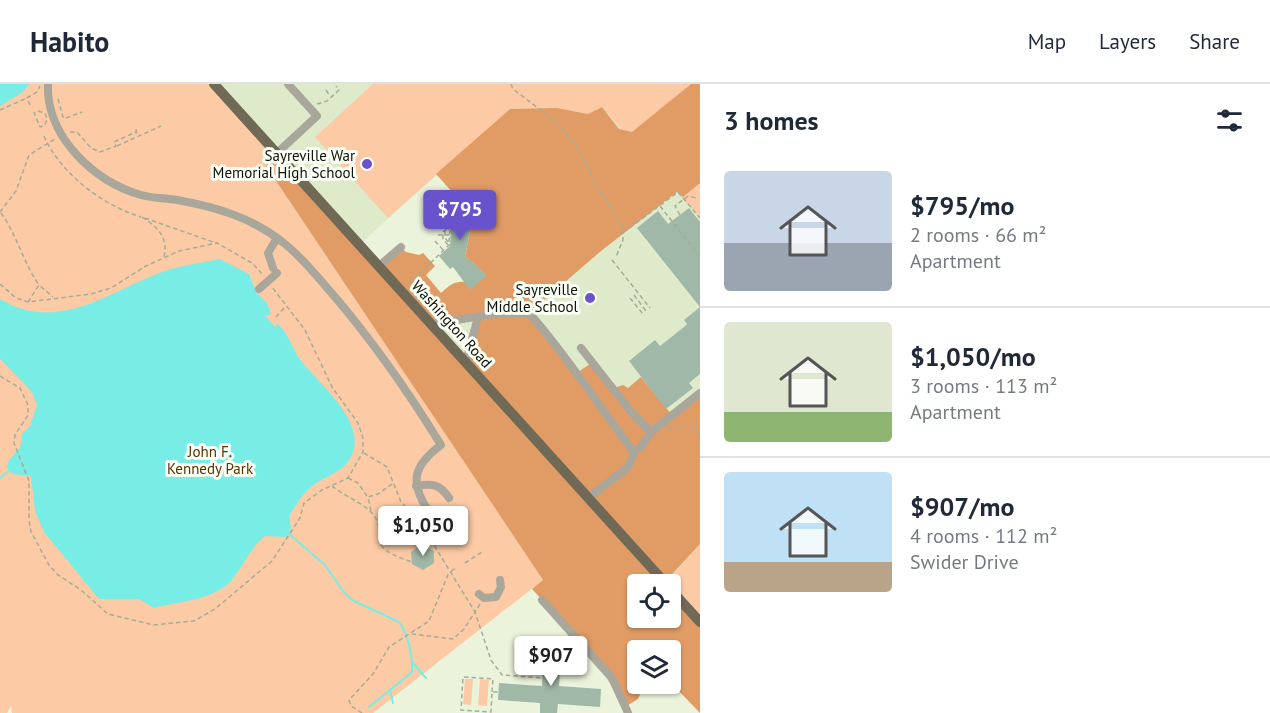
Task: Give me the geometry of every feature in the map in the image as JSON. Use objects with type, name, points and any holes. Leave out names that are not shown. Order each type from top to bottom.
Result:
[{"type":"main road","name":"Washington Road","points":[[214,84],[657,574]]},
{"type":"main road","points":[[681,601],[700,622]]},
{"type":"street","points":[[48,84],[48,101],[55,125],[70,147],[95,171],[116,185],[141,195],[174,199],[229,212],[252,221],[277,237],[305,262],[372,341],[408,391],[441,446],[420,464],[416,486],[429,512]]},
{"type":"street","points":[[277,153],[317,116],[288,84]]},
{"type":"street","points":[[259,289],[275,270],[268,253],[277,237]]},
{"type":"street","points":[[379,266],[401,247]]},
{"type":"street","points":[[431,324],[500,313],[529,313],[562,352],[575,375],[631,448],[635,450]]},
{"type":"street","points":[[466,362],[478,317]]},
{"type":"street","points":[[581,348],[632,413],[651,432]]},
{"type":"street","points":[[588,498],[628,467],[635,450],[640,448],[651,432],[700,393]]},
{"type":"street","points":[[416,486],[434,484],[443,489],[449,498]]},
{"type":"street","points":[[481,596],[496,597],[501,587],[500,580]]},
{"type":"street","points":[[542,600],[612,678],[628,713]]},
{"type":"path","points":[[0,110],[37,92],[41,84]]},
{"type":"path","points":[[511,84],[513,89],[559,124],[569,136],[624,232]]},
{"type":"path","points":[[313,102],[322,103],[331,97],[339,90],[336,86]]},
{"type":"path","points":[[326,90],[331,97]]},
{"type":"path","points":[[37,92],[42,94]]},
{"type":"path","points":[[54,97],[59,101],[64,118],[63,127]]},
{"type":"path","points":[[27,98],[30,105]]},
{"type":"path","points":[[38,111],[45,113],[47,119],[45,125],[40,127],[34,113],[38,111]]},
{"type":"path","points":[[59,119],[82,112]]},
{"type":"path","points":[[66,134],[77,132],[97,152],[161,126]]},
{"type":"path","points":[[136,129],[138,136]]},
{"type":"path","points":[[116,146],[114,142],[136,132]]},
{"type":"path","points":[[0,376],[20,388],[28,405],[28,415],[14,439],[17,453],[27,475],[31,532],[49,565],[58,575],[81,590],[100,608],[125,619],[164,626],[180,624],[204,616],[263,570],[293,530],[304,503],[348,478],[363,452],[361,430],[336,394],[314,344],[287,305],[252,263],[217,243],[116,206],[88,187],[59,162],[44,136]]},
{"type":"path","points":[[54,298],[39,285],[22,257],[9,225],[0,212],[16,191],[27,158],[58,137]]},
{"type":"path","points":[[424,214],[451,191]]},
{"type":"path","points":[[616,257],[624,232],[678,192],[700,218]]},
{"type":"path","points":[[407,286],[449,244],[450,226],[425,198]]},
{"type":"path","points":[[680,215],[675,206],[684,198],[696,198]]},
{"type":"path","points":[[660,205],[700,257]]},
{"type":"path","points":[[142,217],[160,231],[165,244],[164,257]]},
{"type":"path","points":[[444,235],[450,226]]},
{"type":"path","points":[[438,235],[450,235]]},
{"type":"path","points":[[444,235],[449,244]]},
{"type":"path","points":[[435,241],[444,251]]},
{"type":"path","points":[[0,284],[16,298],[28,302],[111,288],[164,257],[199,245],[217,243]]},
{"type":"path","points":[[612,260],[650,308]]},
{"type":"path","points":[[28,302],[39,285]]},
{"type":"path","points":[[634,295],[646,311]]},
{"type":"path","points":[[630,298],[643,314]]},
{"type":"path","points":[[276,317],[287,305]]},
{"type":"path","points":[[660,427],[671,429],[688,425],[700,433]]},
{"type":"path","points":[[363,452],[387,467],[401,502],[423,527],[475,612],[491,660],[502,675],[542,678]]},
{"type":"path","points":[[348,478],[358,483],[368,497],[377,538],[383,550],[412,562]]},
{"type":"path","points":[[368,497],[386,489],[393,482]]},
{"type":"path","points":[[331,486],[371,512]]},
{"type":"path","points":[[386,489],[395,491]]},
{"type":"path","points":[[448,537],[466,526]]},
{"type":"path","points":[[415,531],[423,527]]},
{"type":"path","points":[[377,530],[398,531]]},
{"type":"path","points":[[434,546],[440,542]]},
{"type":"path","points":[[465,562],[482,552]]},
{"type":"path","points":[[362,713],[351,706],[350,700],[373,674],[388,647],[400,637],[412,634],[429,621],[450,571],[456,568]]},
{"type":"path","points":[[412,634],[437,639],[453,639],[464,629],[475,612],[481,596]]},
{"type":"path","points":[[463,677],[493,679],[492,692],[491,712],[461,710],[463,677]]},
{"type":"path","points":[[492,692],[498,692]]},
{"type":"shaded area","name":"Sayreville Middle School","points":[[214,84],[700,84],[700,423],[597,508],[427,319],[512,291],[588,114],[510,109],[360,244]]},
{"type":"shaded area","points":[[691,84],[700,84],[700,183],[683,197],[677,192],[601,251],[529,313],[575,374],[593,362],[614,388],[623,385],[628,388],[641,377],[672,415],[700,393],[700,544],[672,574],[627,574],[627,628],[681,628],[681,600],[700,622],[700,713],[681,693],[681,640],[627,640],[627,694],[640,694],[638,699],[625,707],[593,656],[532,589],[543,580],[266,166],[277,153],[379,266],[401,247],[406,252],[419,255],[423,253],[435,266],[426,275],[441,293],[455,283],[486,275],[465,256],[471,227],[466,222],[476,213],[466,201],[463,204],[436,174],[510,109],[557,108],[588,114],[602,107],[619,129],[632,132]],"holes":[[[478,317],[466,361],[432,324]]]},
{"type":"green space","name":"John F. Kennedy Park","points":[[0,84],[214,84],[277,153],[266,166],[543,580],[373,713],[12,713],[11,706],[7,713],[0,713]]},
{"type":"green space","name":"Sayreville War Memorial High School","points":[[373,84],[700,84],[700,218],[602,107],[588,114],[557,108],[510,109],[388,218],[315,137]]},
{"type":"green space","points":[[700,544],[700,622],[681,601],[681,574],[673,574]]},
{"type":"green space","points":[[465,679],[473,679],[471,705],[463,704]]},
{"type":"green space","points":[[480,679],[489,680],[487,706],[478,705]]},
{"type":"water","points":[[0,84],[29,84],[23,92],[0,106]]},
{"type":"water","points":[[220,259],[249,274],[256,292],[267,303],[271,314],[265,316],[276,328],[277,323],[281,327],[299,358],[339,404],[353,430],[355,444],[351,457],[343,467],[316,483],[305,493],[289,516],[291,528],[286,537],[265,536],[235,576],[222,588],[194,600],[154,608],[139,599],[99,599],[44,532],[35,511],[31,476],[12,474],[7,467],[9,460],[20,446],[22,434],[30,426],[37,405],[32,392],[0,359],[0,299],[21,309],[41,312],[61,311],[100,300],[165,271]]},
{"type":"building","points":[[454,194],[463,204],[466,201],[477,213],[466,222],[471,227],[465,256],[487,275],[470,290],[453,267],[450,269],[439,256],[450,246],[451,224],[437,209]]},
{"type":"building","points":[[689,208],[700,222],[700,307],[637,228],[658,211],[668,224]]},
{"type":"building","points":[[700,307],[700,374],[689,383],[693,388],[666,409],[629,361],[655,340],[660,346],[684,327],[687,324],[684,320]]},
{"type":"building","points":[[422,544],[434,551],[434,563],[423,570],[412,564],[411,552]]},
{"type":"building","points":[[544,641],[562,642],[559,686],[601,689],[600,707],[558,704],[557,713],[540,713],[540,703],[498,700],[499,683],[542,686]]},
{"type":"waterway","points":[[0,478],[9,471]]},
{"type":"waterway","points":[[288,533],[325,565],[352,600],[399,622],[405,633],[411,652],[412,672],[369,707]]},
{"type":"waterway","points":[[413,663],[426,678]]},
{"type":"waterway","points":[[390,690],[393,703]]},
{"type":"place","name":"Sayreville War Memorial High School","points":[[367,164]]},
{"type":"place","name":"Sayreville Middle School","points":[[590,298]]}]
